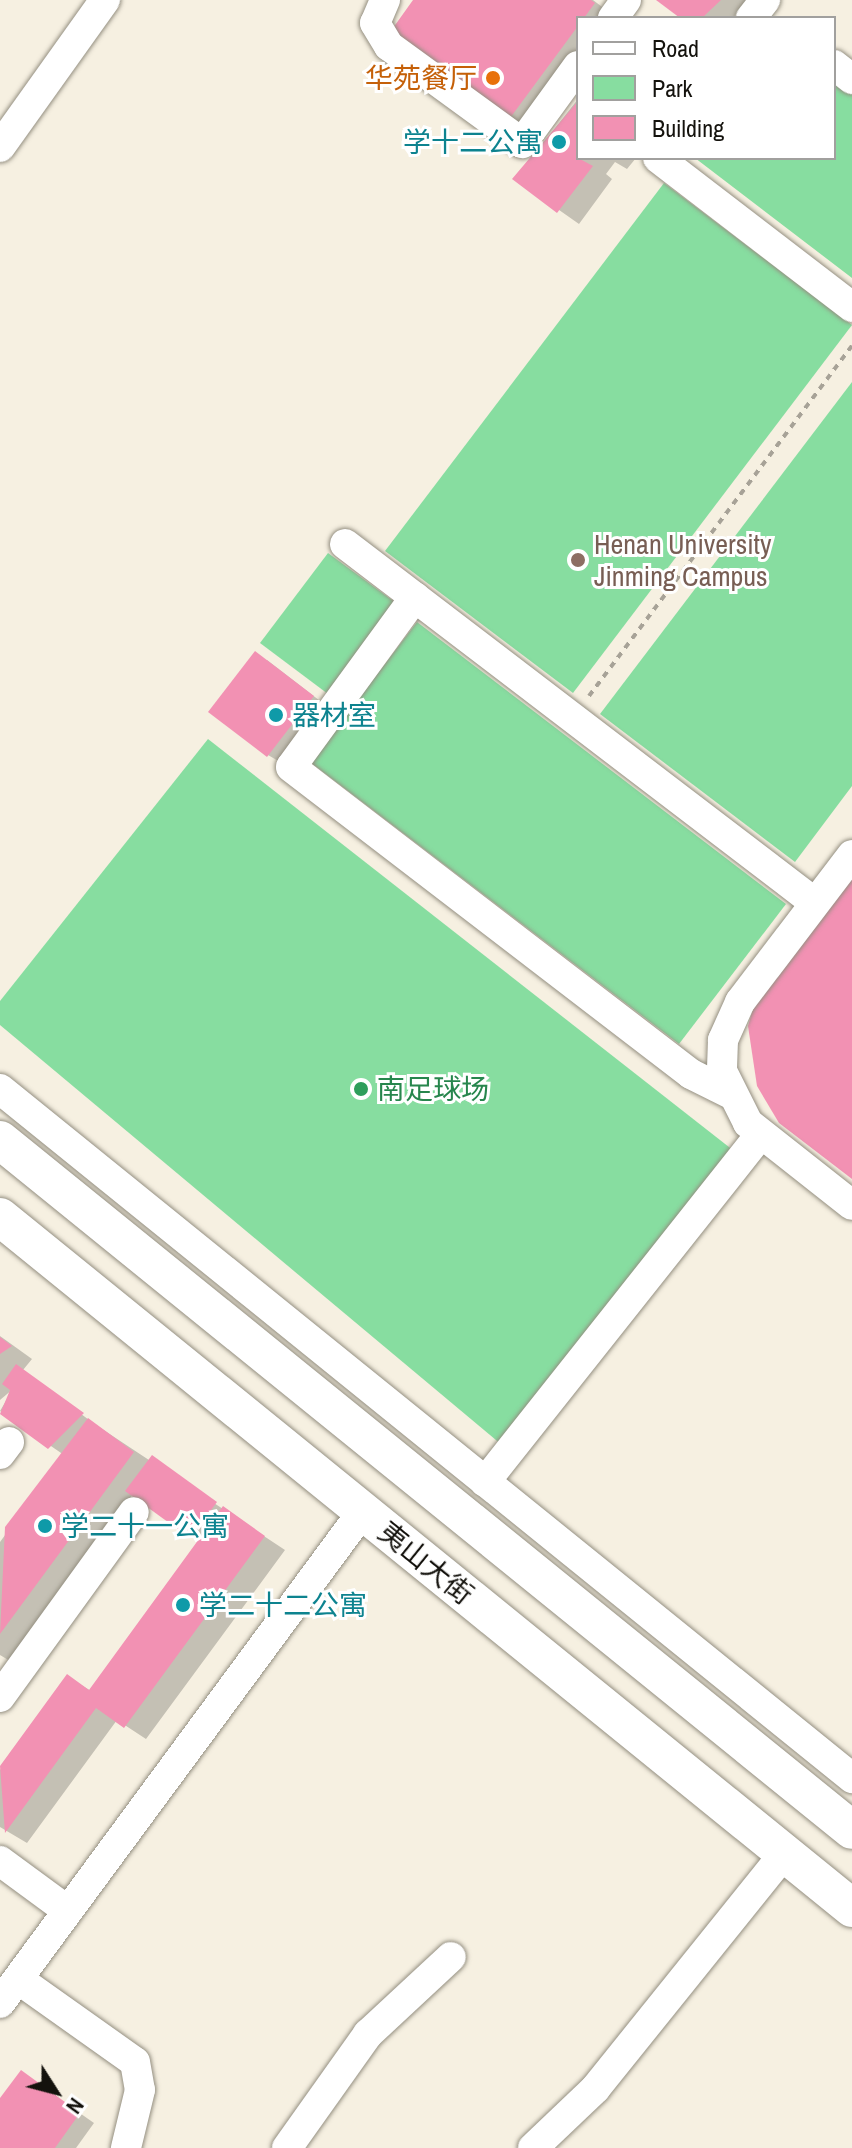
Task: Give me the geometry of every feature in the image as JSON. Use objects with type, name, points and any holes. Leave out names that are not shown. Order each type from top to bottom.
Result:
[{"type":"main road","points":[[0,1140],[852,1830]]},
{"type":"main road","name":"夷山大街","points":[[0,1217],[852,1908]]},
{"type":"street","points":[[0,147],[105,0]]},
{"type":"street","points":[[385,0],[375,23],[389,46],[522,143],[576,69]]},
{"type":"street","points":[[836,67],[852,79]]},
{"type":"street","points":[[661,160],[852,307]]},
{"type":"street","points":[[345,544],[815,903]]},
{"type":"street","points":[[415,597],[291,767],[691,1074],[731,1094]]},
{"type":"street","points":[[852,855],[740,1002],[723,1040],[722,1071],[731,1094],[761,1134],[852,1205]]},
{"type":"street","points":[[0,1089],[852,1778]]},
{"type":"street","points":[[485,1482],[761,1134]]},
{"type":"street","points":[[0,2003],[363,1511]]},
{"type":"street","points":[[0,1697],[134,1512]]},
{"type":"street","points":[[533,2148],[595,2089],[785,1853]]},
{"type":"street","points":[[0,1861],[68,1911]]},
{"type":"street","points":[[287,2148],[368,2034],[451,1957]]},
{"type":"street","points":[[18,1979],[135,2062],[140,2090],[126,2148]]},
{"type":"path","points":[[573,718],[852,346]]},
{"type":"green space","points":[[836,79],[852,91],[852,278],[698,160],[836,160]]},
{"type":"green space","points":[[664,183],[852,325],[573,693],[385,551]]},
{"type":"green space","points":[[852,382],[852,786],[795,862],[600,714]]},
{"type":"green space","points":[[328,553],[400,606],[332,697],[260,643]]},
{"type":"green space","points":[[417,622],[786,904],[679,1044],[310,762]]},
{"type":"green space","points":[[208,739],[743,1158],[515,1456],[0,1025],[0,1001]]},
{"type":"building","name":"华苑餐厅","points":[[413,0],[591,0],[595,3],[585,16],[576,16],[576,29],[507,122],[388,35]]},
{"type":"building","points":[[656,0],[721,0],[704,16],[677,16]]},
{"type":"building","name":"学十二公寓","points":[[576,103],[576,160],[593,166],[557,213],[512,179]]},
{"type":"building","points":[[255,651],[314,696],[267,757],[208,712]]},
{"type":"building","points":[[852,878],[852,1179],[779,1123],[757,1086],[748,1026],[754,1005]]},
{"type":"building","points":[[0,1337],[12,1346],[0,1354]]},
{"type":"building","points":[[16,1364],[84,1413],[48,1449],[0,1414],[10,1390],[2,1384]]},
{"type":"building","name":"学二十一公寓","points":[[88,1418],[134,1452],[0,1634],[5,1527]]},
{"type":"building","points":[[152,1455],[217,1502],[190,1538],[125,1491]]},
{"type":"building","name":"学二十二公寓","points":[[223,1506],[265,1536],[124,1728],[96,1708],[5,1833],[0,1766],[67,1674],[89,1690]]},
{"type":"building","points":[[21,2070],[80,2113],[55,2148],[0,2148],[0,2098]]},
{"type":"place","name":"华苑餐厅","points":[[493,78]]},
{"type":"place","name":"学十二公寓","points":[[559,142]]},
{"type":"place","name":"Henan University Jinming Campus","points":[[578,560]]},
{"type":"place","name":"器材室","points":[[276,715]]},
{"type":"place","name":"南足球场","points":[[361,1089]]},
{"type":"place","name":"学二十一公寓","points":[[45,1526]]},
{"type":"place","name":"学二十二公寓","points":[[183,1605]]}]
